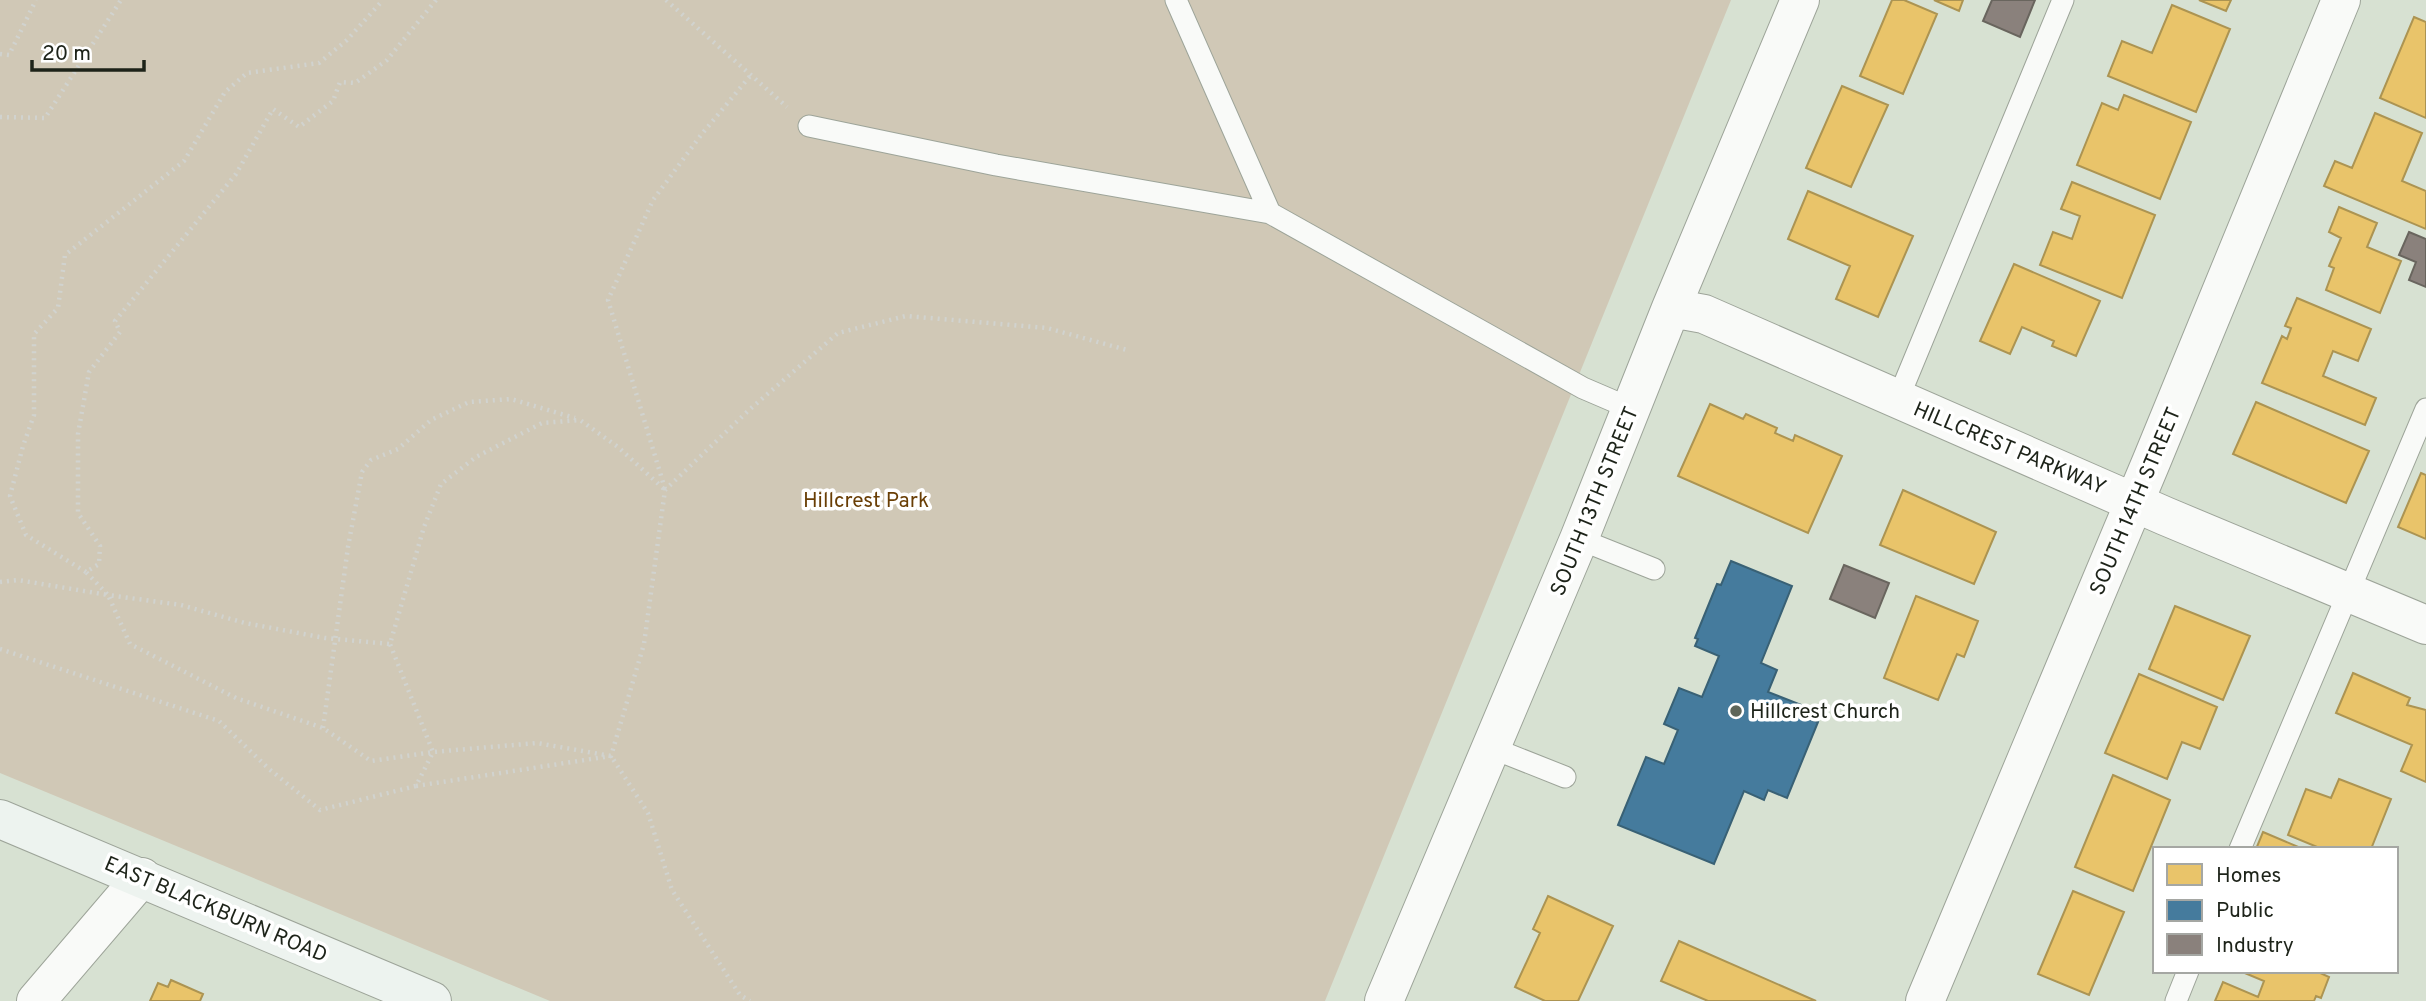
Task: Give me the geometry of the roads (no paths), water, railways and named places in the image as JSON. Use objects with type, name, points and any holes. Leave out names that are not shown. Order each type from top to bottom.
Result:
[{"type":"street","name":"SOUTH 13TH STREET","points":[[1384,1001],[1579,539],[1671,308],[1800,0]]},
{"type":"street","name":"SOUTH 14TH STREET","points":[[1925,1001],[2341,0]]},
{"type":"street","name":"HILLCREST PARKWAY","points":[[1671,308],[1704,314],[2134,502],[2426,625]]},
{"type":"street","name":"EAST BLACKBURN ROAD","points":[[0,819],[432,1001]]},
{"type":"street","points":[[36,1001],[142,877]]},
{"type":"lane","points":[[1176,0],[1269,213]]},
{"type":"lane","points":[[1898,399],[2063,0]]},
{"type":"lane","points":[[809,126],[996,165],[1269,213],[1583,388],[1632,409]]},
{"type":"lane","points":[[2241,847],[2426,409]]},
{"type":"lane","points":[[1579,539],[1654,569]]},
{"type":"lane","points":[[1492,748],[1565,777]]},
{"type":"lane","points":[[2176,1001],[2187,973]]},
{"type":"place","name":"Hillcrest Church","points":[[1736,711]]},
{"type":"park label","name":"Hillcrest Park","points":[[866,500]]}]
